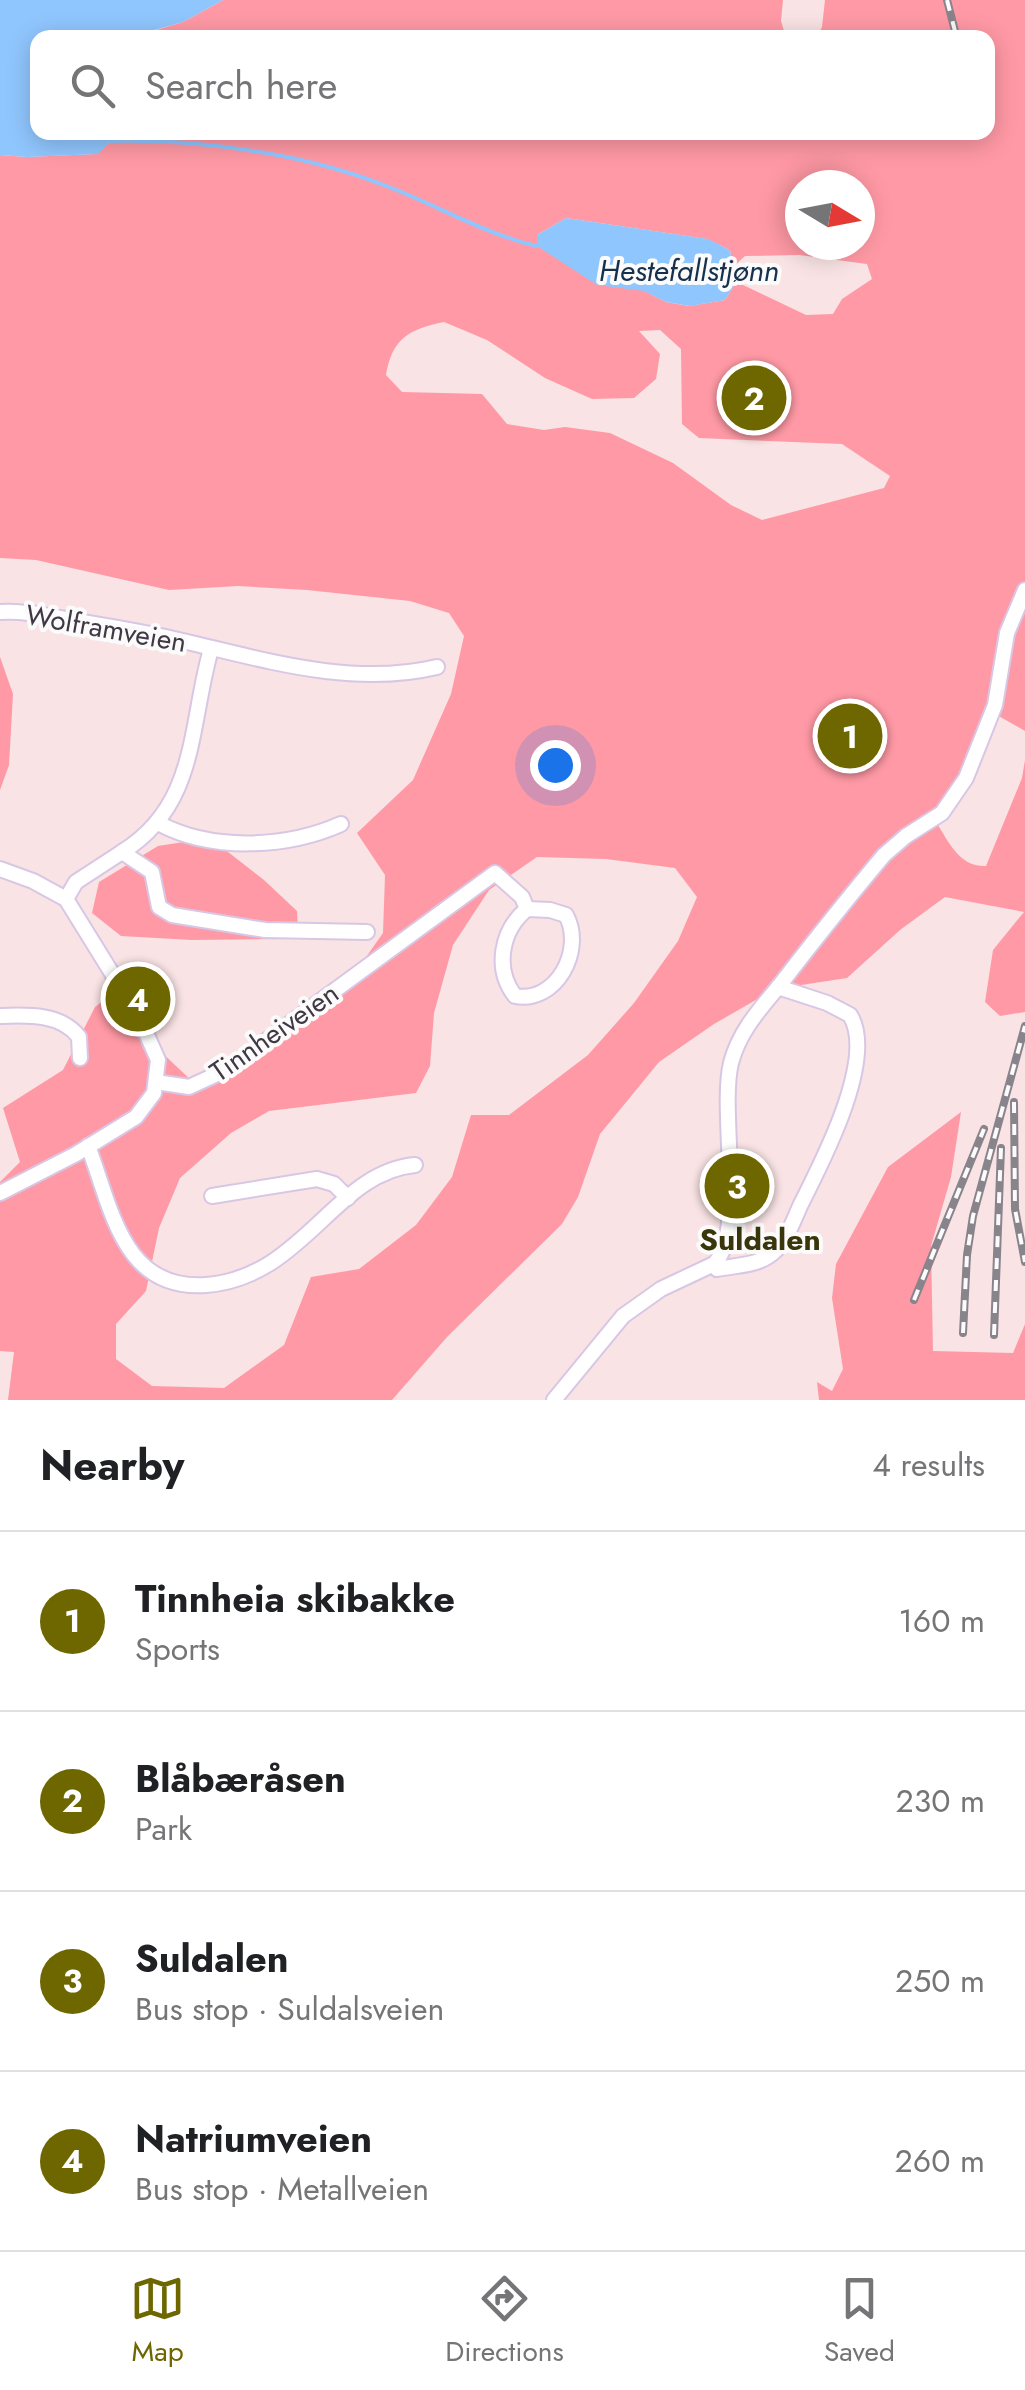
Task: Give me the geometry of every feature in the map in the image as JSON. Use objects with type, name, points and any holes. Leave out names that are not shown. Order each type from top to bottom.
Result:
[{"type":"street","points":[[554,1400],[624,1316],[662,1289],[714,1264],[722,1256],[731,1214],[726,1094],[732,1061],[746,1028],[884,855],[936,818],[958,792],[995,705],[1006,633],[1025,590]]},
{"type":"street","name":"Wolframveien","points":[[0,612],[96,624],[258,661],[332,671],[399,672],[438,667]]},
{"type":"street","name":"Wolframveien","points":[[66,899],[76,882],[158,823],[176,794],[188,760],[211,649]]},
{"type":"street","points":[[158,823],[193,836],[242,844],[318,832],[341,824]]},
{"type":"street","points":[[122,852],[152,872],[159,907],[172,915],[264,930],[366,932]]},
{"type":"street","points":[[0,869],[66,899],[154,1046],[158,1060],[150,1100],[136,1117],[0,1193]]},
{"type":"street","name":"Tinnheiveien","points":[[156,1082],[189,1087],[226,1070],[495,873],[522,897],[527,910]]},
{"type":"street","points":[[527,910],[566,915],[572,932],[570,956],[554,984],[546,993],[524,998],[514,996],[508,987],[502,962],[507,935],[527,910]]},
{"type":"street","points":[[714,1264],[717,1269],[739,1265],[772,1255],[780,1246],[832,1138],[850,1085],[858,1036],[850,1015],[815,998],[778,987]]},
{"type":"street","points":[[0,1016],[35,1016],[62,1022],[79,1037],[80,1058]]},
{"type":"street","points":[[88,1146],[133,1256],[151,1274],[178,1285],[216,1284],[266,1267],[382,1173],[415,1165]]},
{"type":"street","points":[[212,1196],[317,1179],[334,1184],[348,1198]]},
{"type":"shaded area","points":[[0,0],[1025,0],[1025,1400],[0,1400]]},
{"type":"shaded area","points":[[223,0],[783,0],[784,30],[156,30],[183,22]]},
{"type":"shaded area","points":[[825,0],[1025,0],[1025,731],[997,715],[936,822],[962,858],[986,866],[1022,778],[1025,760],[1025,1012],[1000,1016],[985,1002],[993,950],[1024,912],[945,897],[900,930],[847,978],[775,989],[714,1024],[659,1062],[600,1134],[578,1197],[562,1224],[447,1337],[392,1400],[8,1400],[14,1352],[0,1351],[0,1182],[20,1162],[3,1108],[63,1070],[95,1007],[114,992],[155,1046],[195,1084],[230,1074],[287,1036],[343,990],[383,933],[385,875],[357,833],[413,780],[451,694],[464,636],[449,613],[410,601],[238,586],[169,590],[36,560],[0,558],[0,155],[97,154],[111,140],[995,140],[995,30],[820,30]],"holes":[[[785,170],[875,170],[875,260],[837,260],[867,264],[872,279],[842,299],[833,314],[806,315],[741,284],[735,276],[735,284],[725,300],[689,306],[666,302],[537,235],[566,218],[707,239],[730,250],[733,267],[745,256],[785,255]],[[444,322],[487,340],[545,378],[592,399],[634,398],[656,379],[660,354],[639,331],[660,330],[681,349],[682,424],[699,438],[842,444],[890,476],[884,488],[762,520],[731,505],[673,463],[610,433],[507,424],[482,394],[402,392],[386,375],[393,352],[404,337],[432,325]],[[537,857],[606,859],[675,868],[697,897],[678,941],[634,1003],[588,1055],[509,1115],[471,1115],[452,1177],[416,1225],[359,1269],[311,1277],[284,1345],[224,1388],[152,1386],[116,1359],[116,1324],[146,1291],[159,1228],[180,1178],[231,1133],[269,1111],[416,1093],[430,1066],[434,1013],[453,945],[489,890]]]},
{"type":"shaded area","points":[[0,657],[13,694],[9,765],[0,790]]},
{"type":"shaded area","points":[[210,838],[297,911],[298,930],[290,939],[121,936],[92,913],[99,882],[158,846]]},
{"type":"shaded area","points":[[961,1112],[951,1177],[931,1246],[933,1351],[1013,1353],[1025,1324],[1025,1400],[819,1400],[817,1382],[832,1391],[843,1369],[832,1298],[836,1264],[888,1167]]},
{"type":"water","points":[[0,0],[223,0],[183,22],[154,30],[30,30],[30,140],[111,141],[98,154],[0,155]]},
{"type":"water","name":"Hestefallstjønn","points":[[566,218],[708,239],[730,250],[735,284],[725,300],[690,306],[666,302],[644,291],[597,285],[537,246],[537,235]]},
{"type":"waterway","points":[[111,141],[213,146],[317,164],[381,184],[497,234],[537,246]]},
{"type":"railway","points":[[947,0],[955,30]]},
{"type":"railway","points":[[963,1333],[973,1216],[1025,1026]]},
{"type":"railway","points":[[1014,1102],[1015,1209],[1025,1262]]},
{"type":"railway","points":[[914,1300],[984,1129]]},
{"type":"railway","points":[[994,1335],[1001,1148]]},
{"type":"place","name":"Blåbæråsen","points":[[754,398]]},
{"type":"place","name":"Tinnheia skibakke","points":[[850,736]]},
{"type":"place","name":"Natriumveien","points":[[138,999]]},
{"type":"place","name":"Suldalen","points":[[737,1186]]},
{"type":"district","name":"Suldalen","points":[[760,1240]]}]
